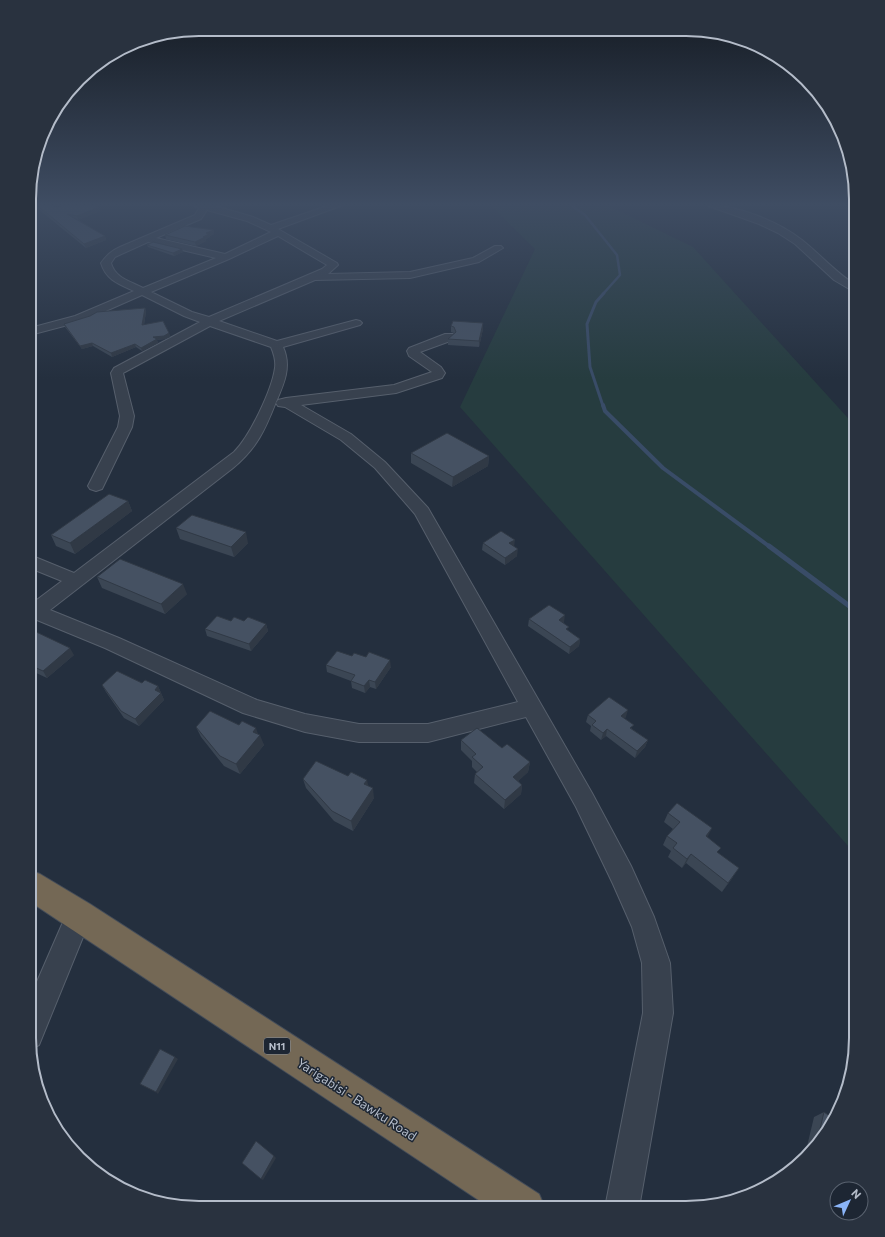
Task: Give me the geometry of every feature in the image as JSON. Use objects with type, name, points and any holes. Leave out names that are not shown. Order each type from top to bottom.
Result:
[{"type":"highway","name":"Yarigabisi - Bawku Road","points":[[36,888],[79,915],[369,1108],[514,1201]]},
{"type":"street","points":[[36,610],[228,465],[246,449],[278,403],[278,384],[281,366],[280,352],[276,346],[267,341],[208,322],[142,292],[115,278],[108,270],[106,263]]},
{"type":"street","points":[[36,330],[77,320],[120,300],[212,263]]},
{"type":"street","points":[[96,486],[126,427],[127,416],[116,373],[208,322],[330,269],[332,265],[330,263]]},
{"type":"street","points":[[311,278],[410,275],[464,263]]},
{"type":"street","points":[[820,263],[841,282],[849,286]]},
{"type":"street","points":[[276,346],[356,324]]},
{"type":"street","points":[[278,403],[396,389],[437,375],[439,373],[437,370],[413,353],[413,351],[449,337]]},
{"type":"street","points":[[278,403],[346,437],[380,465],[422,512],[584,800],[622,875],[645,926],[656,963],[658,1013],[623,1201]]},
{"type":"street","points":[[36,564],[75,580]]},
{"type":"street","points":[[36,614],[112,643],[251,707],[305,723],[359,733],[428,732],[532,707]]},
{"type":"street","points":[[36,1018],[79,915]]},
{"type":"green space","points":[[528,263],[707,263],[849,419],[849,847],[460,407]]},
{"type":"building","points":[[145,308],[142,325],[163,321],[169,333],[164,336],[153,337],[157,339],[141,348],[135,344],[111,353],[92,343],[80,346],[64,324],[90,316],[97,312]]},
{"type":"building","points":[[453,321],[483,323],[479,341],[448,339],[456,332],[454,327],[451,326]]},
{"type":"building","points":[[447,433],[489,456],[453,477],[411,453]]},
{"type":"building","points":[[109,494],[128,501],[70,543],[51,535]]},
{"type":"building","points":[[192,515],[246,532],[231,547],[176,528]]},
{"type":"building","points":[[501,531],[515,540],[509,543],[518,549],[505,558],[483,543]]},
{"type":"building","points":[[120,559],[183,584],[161,604],[97,577]]},
{"type":"building","points":[[549,605],[565,615],[559,620],[569,627],[566,629],[580,639],[570,647],[529,619]]},
{"type":"building","points":[[217,616],[231,621],[234,617],[244,621],[248,617],[266,624],[249,644],[205,629]]},
{"type":"building","points":[[36,632],[70,648],[43,671],[36,668]]},
{"type":"building","points":[[337,651],[352,656],[354,653],[366,657],[369,652],[390,660],[375,682],[369,680],[364,686],[351,681],[355,675],[326,665]]},
{"type":"building","points":[[117,671],[142,683],[145,680],[158,686],[155,690],[161,693],[135,719],[121,711],[102,685]]},
{"type":"building","points":[[609,697],[628,710],[621,716],[634,725],[630,728],[648,740],[637,751],[607,729],[603,733],[592,725],[596,721],[588,715]]},
{"type":"building","points":[[210,711],[239,725],[242,721],[256,728],[253,732],[260,735],[236,764],[220,756],[196,727]]},
{"type":"building","points":[[477,728],[502,748],[507,744],[530,762],[513,777],[522,785],[505,800],[475,774],[483,767],[472,757],[476,754],[461,740]]},
{"type":"building","points":[[316,761],[348,776],[351,772],[367,780],[364,784],[373,788],[351,821],[332,811],[303,779]]},
{"type":"building","points":[[677,803],[712,828],[706,836],[721,848],[717,852],[739,868],[728,883],[691,854],[687,859],[673,848],[677,843],[667,836],[680,822],[668,813]]},
{"type":"building","points":[[160,1049],[175,1057],[156,1092],[140,1084]]},
{"type":"building","points":[[824,1112],[829,1116],[819,1132]]},
{"type":"building","points":[[256,1141],[274,1156],[261,1179],[242,1163]]},
{"type":"waterway","points":[[603,294],[620,275],[618,263]]},
{"type":"waterway","points":[[603,406],[590,367],[587,324],[596,302],[604,293]]},
{"type":"waterway","points":[[603,405],[605,411],[663,468],[770,547]]},
{"type":"waterway","points":[[769,546],[849,606]]}]
